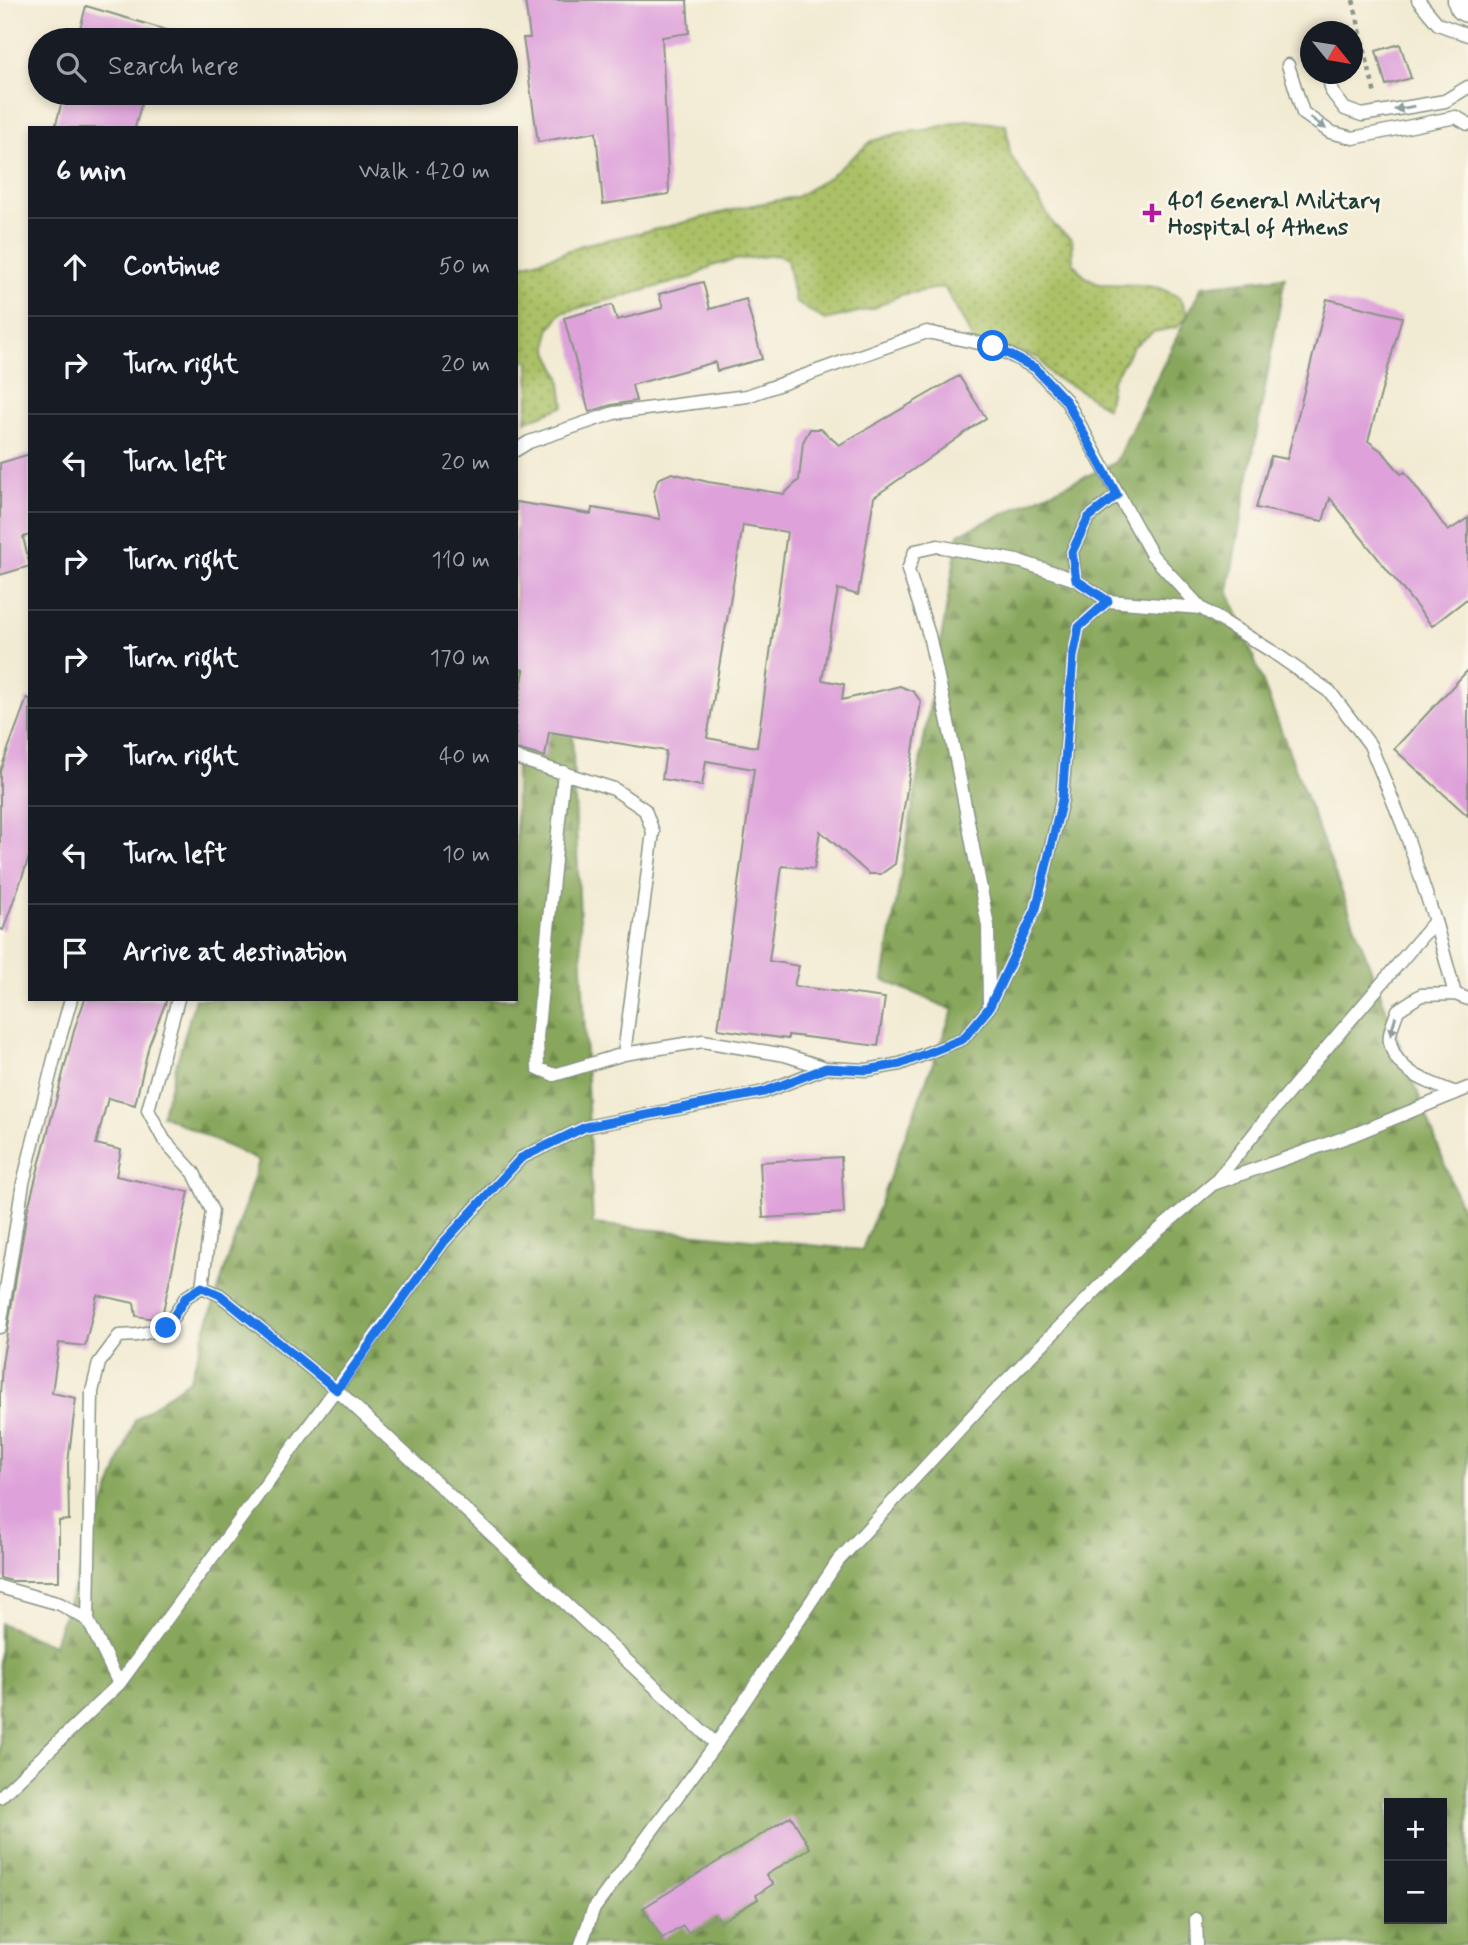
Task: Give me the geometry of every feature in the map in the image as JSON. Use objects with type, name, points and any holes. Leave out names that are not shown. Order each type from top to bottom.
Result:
[{"type":"lane","points":[[1418,0],[1438,24],[1468,35]]},
{"type":"lane","points":[[1288,65],[1303,113],[1330,132],[1353,138],[1457,117],[1468,124]]},
{"type":"lane","points":[[1330,84],[1332,92],[1345,109],[1362,115],[1446,101],[1468,87]]},
{"type":"lane","points":[[518,449],[528,442],[614,413],[747,396],[927,332],[993,346],[1035,368],[1066,401],[1152,555],[1201,608],[1273,652],[1330,692],[1370,745],[1404,828],[1435,921],[1455,994]]},
{"type":"lane","points":[[1076,580],[1072,552],[1088,518],[1117,495]]},
{"type":"lane","points":[[989,1008],[986,913],[932,648],[908,570],[915,551],[938,546],[1022,562],[1076,580],[1108,601],[1201,608]]},
{"type":"lane","points":[[564,772],[537,1037],[538,1068],[554,1074],[624,1054],[704,1041],[785,1055],[826,1068],[867,1070],[900,1064],[963,1039],[989,1008],[1036,909],[1062,800],[1073,657],[1079,627],[1108,601]]},
{"type":"lane","points":[[518,759],[614,789],[645,810],[653,832],[624,1054]]},
{"type":"lane","points":[[580,1945],[593,1910],[716,1744],[838,1561],[984,1404],[1121,1265],[1213,1184],[1435,921]]},
{"type":"lane","points":[[1462,1091],[1426,1082],[1400,1064],[1389,1040],[1398,1010],[1421,995],[1455,994],[1468,999]]},
{"type":"lane","points":[[0,1327],[23,1183],[70,1001]]},
{"type":"lane","points":[[177,1001],[148,1110],[164,1140],[194,1173],[212,1211],[202,1287]]},
{"type":"lane","points":[[0,1797],[120,1684],[444,1242],[521,1158],[585,1127],[764,1092],[826,1068]]},
{"type":"lane","points":[[1213,1184],[1355,1134],[1462,1091]]},
{"type":"lane","points":[[202,1287],[220,1295],[337,1390],[716,1744]]},
{"type":"lane","points":[[120,1684],[88,1620],[92,1392],[99,1363],[119,1336],[166,1328],[186,1297],[202,1287]]},
{"type":"lane","points":[[0,1587],[60,1604],[88,1620]]},
{"type":"lane","points":[[1196,1919],[1197,1945]]},
{"type":"path","points":[[1353,0],[1379,112]]},
{"type":"green space","points":[[966,120],[1006,125],[1010,154],[1054,225],[1072,240],[1073,263],[1084,276],[1100,284],[1159,288],[1180,297],[1188,315],[1177,327],[1153,332],[1133,347],[1112,381],[1107,408],[1052,376],[1039,358],[1007,348],[976,348],[944,287],[900,295],[874,308],[825,320],[795,302],[787,259],[776,255],[734,260],[712,266],[693,277],[561,313],[549,330],[548,351],[560,377],[564,406],[526,421],[530,392],[529,361],[518,361],[518,266],[582,245],[796,197],[829,177],[872,141],[899,133],[926,130]]},
{"type":"green space","points":[[1285,277],[1228,590],[1468,1226],[1468,1945],[0,1945],[0,1623],[53,1645],[135,1420],[190,1379],[259,1161],[162,1115],[194,1001],[518,1001],[518,530],[563,518],[593,1224],[862,1250],[953,1010],[883,980],[959,534],[1115,463],[1202,286]]},
{"type":"building","points":[[525,0],[687,0],[689,33],[662,37],[669,194],[603,204],[596,132],[538,142],[523,38],[530,38]]},
{"type":"building","points":[[86,6],[160,28],[80,28]]},
{"type":"building","points":[[1400,44],[1411,78],[1386,85],[1376,51]]},
{"type":"building","points":[[61,105],[141,105],[136,126],[56,126]]},
{"type":"building","points":[[703,282],[710,309],[746,299],[762,359],[717,371],[715,362],[632,385],[636,401],[589,412],[564,318],[612,305],[617,320],[663,308],[659,294]]},
{"type":"building","points":[[1327,299],[1402,317],[1368,441],[1383,452],[1401,474],[1405,472],[1448,531],[1468,518],[1468,598],[1432,626],[1330,498],[1323,521],[1256,508],[1271,456],[1287,459]]},
{"type":"building","points":[[959,376],[986,418],[874,497],[858,595],[838,589],[822,680],[844,684],[842,700],[900,686],[914,692],[921,702],[895,864],[881,874],[869,874],[820,831],[814,869],[782,866],[769,961],[799,966],[794,986],[885,998],[878,1046],[788,1035],[788,1039],[718,1029],[754,769],[706,761],[702,786],[662,779],[666,751],[549,732],[545,757],[518,750],[518,704],[524,670],[518,668],[518,502],[591,514],[592,508],[660,519],[654,492],[658,479],[672,473],[708,482],[784,494],[799,480],[803,442],[810,429],[821,429],[839,445]],"holes":[[[743,525],[787,532],[757,747],[707,738]]]},
{"type":"building","points":[[28,455],[28,536],[23,537],[28,567],[0,575],[0,463]]},
{"type":"building","points":[[1468,670],[1468,816],[1394,749]]},
{"type":"building","points":[[28,698],[28,861],[3,930],[0,929],[0,771]]},
{"type":"building","points":[[84,1001],[166,1001],[149,1045],[135,1105],[108,1098],[96,1144],[121,1150],[116,1176],[189,1192],[161,1320],[136,1316],[134,1303],[97,1295],[85,1346],[59,1343],[52,1393],[76,1398],[68,1463],[69,1520],[59,1521],[59,1581],[12,1581],[0,1578],[2,1363],[27,1212],[75,1027]]},
{"type":"building","points":[[841,1157],[844,1213],[763,1218],[760,1162]]},
{"type":"building","points":[[791,1816],[810,1848],[766,1875],[773,1884],[756,1895],[758,1899],[720,1922],[717,1916],[688,1933],[683,1926],[662,1939],[643,1908]]},
{"type":"place","name":"401 General Military Hospital of Athens","points":[[1152,213]]},
{"type":"route","points":[[166,1328],[186,1297],[202,1287],[220,1295],[337,1390],[444,1242],[521,1158],[585,1127],[764,1092],[826,1068],[867,1070],[900,1064],[963,1039],[989,1008],[1036,909],[1062,800],[1073,657],[1079,627],[1108,601],[1076,580],[1072,552],[1088,518],[1117,495],[1066,401],[1035,368],[993,346]]}]
